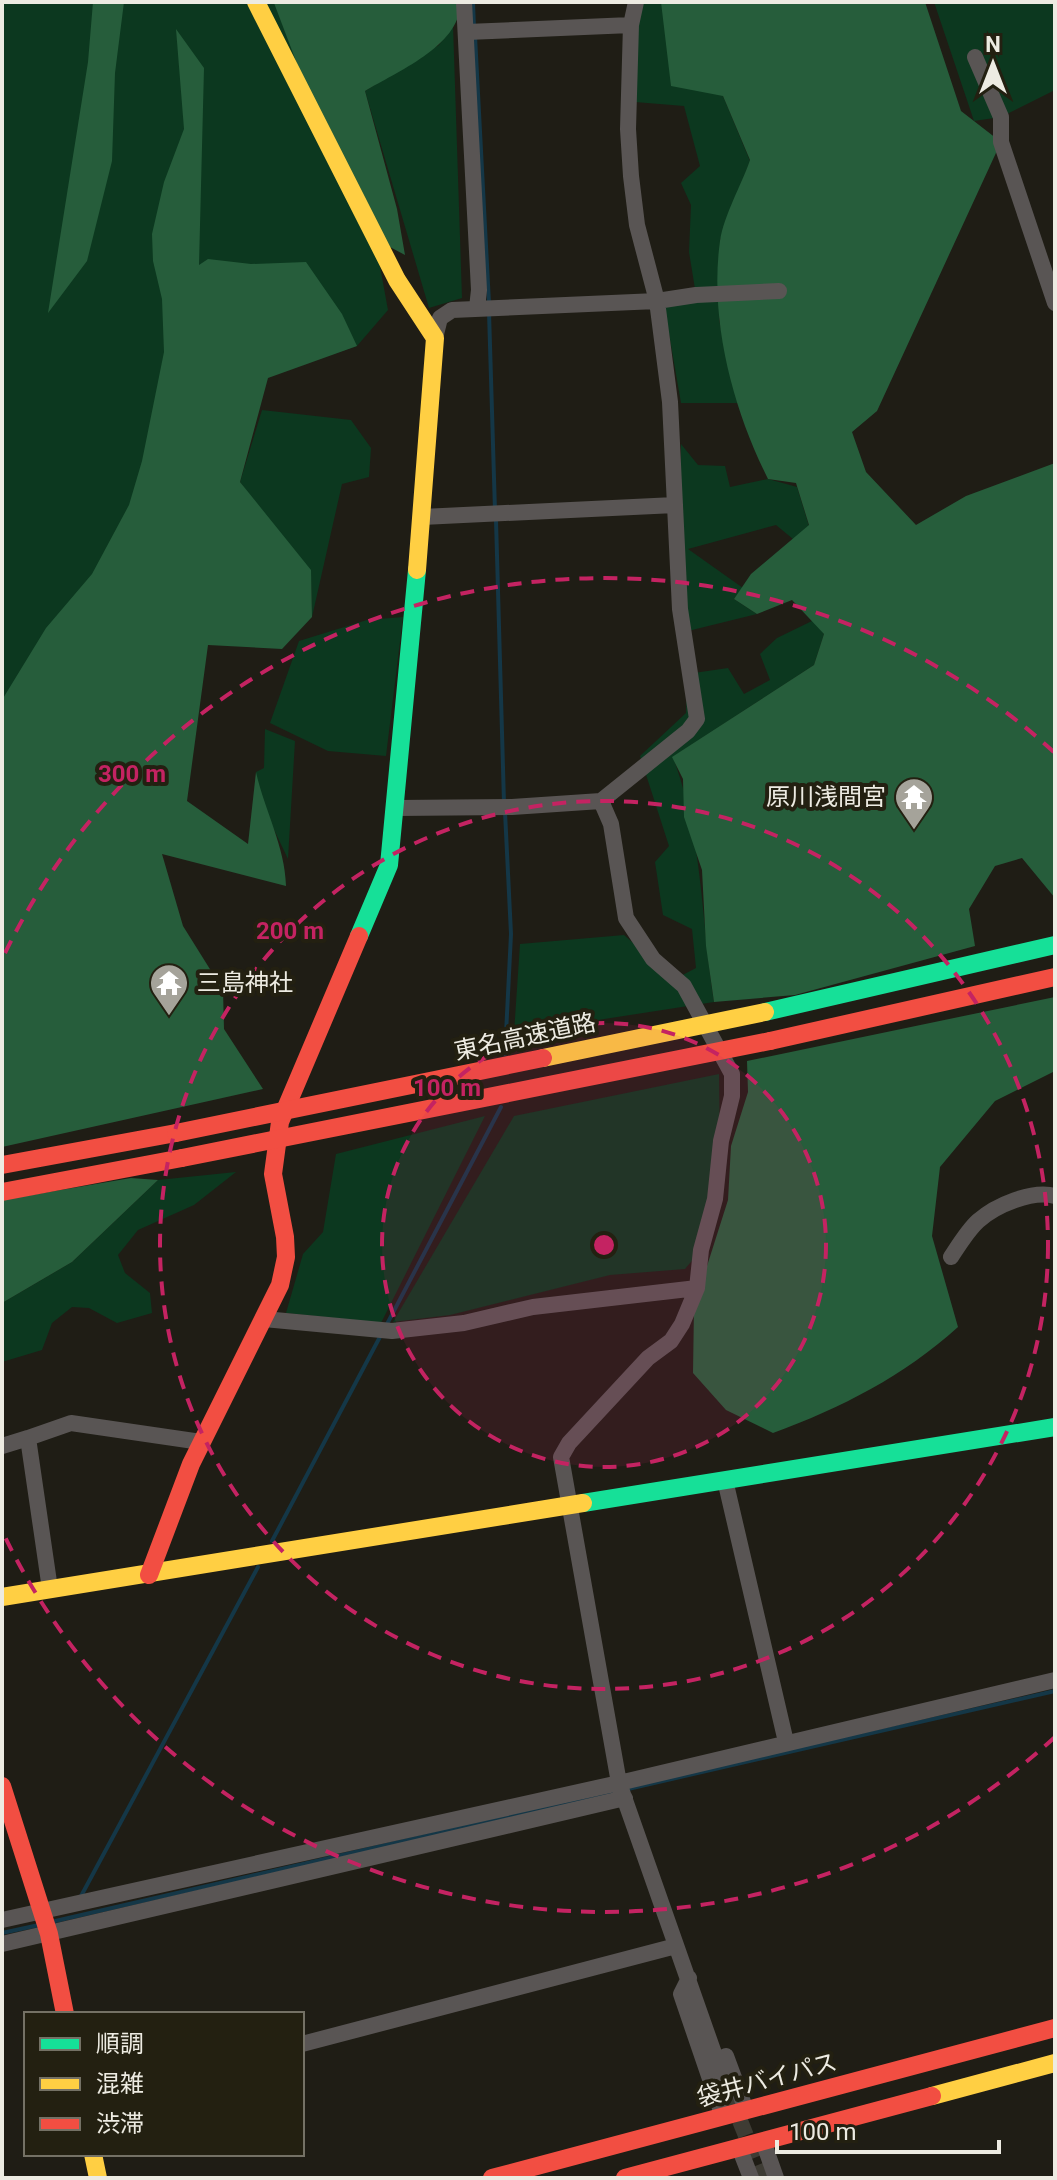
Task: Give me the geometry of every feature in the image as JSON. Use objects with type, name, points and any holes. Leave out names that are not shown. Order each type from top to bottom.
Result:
[{"type":"main road","points":[[149,1575],[157,1545],[201,1442],[280,1285],[286,1257],[273,1174],[280,1122],[389,865],[422,517],[435,338],[397,280],[256,2]]},
{"type":"main road","name":"東名高速道路","points":[[2,1165],[176,1133],[765,1012],[1055,945]]},
{"type":"main road","points":[[2,1192],[770,1041],[1055,977]]},
{"type":"main road","points":[[2,1597],[149,1575],[377,1534],[1055,1427]]},
{"type":"main road","points":[[2,1786],[45,1922],[65,2012]]},
{"type":"main road","name":"袋井バイパス","points":[[492,2178],[1055,2028]]},
{"type":"main road","points":[[625,2178],[1055,2063]]},
{"type":"main road","points":[[93,2156],[98,2178]]},
{"type":"street","points":[[464,2],[473,32],[479,290],[485,309]]},
{"type":"street","points":[[396,808],[506,807],[601,801],[688,731],[697,719],[680,609],[670,402],[657,301],[637,225],[631,176],[631,25],[636,2]]},
{"type":"street","points":[[473,32],[631,25]]},
{"type":"street","points":[[975,57],[1001,117],[1001,142],[1055,303]]},
{"type":"street","points":[[435,338],[440,318],[452,310],[657,301],[696,295],[779,291]]},
{"type":"street","points":[[422,517],[675,505]]},
{"type":"street","points":[[601,801],[611,824],[626,918],[653,959],[684,986],[732,1074],[732,1096],[721,1141],[715,1199],[701,1250],[697,1288],[682,1324],[671,1341],[648,1358],[569,1443],[561,1457],[622,1790],[722,2076]]},
{"type":"street","points":[[951,1257],[977,1221],[996,1210],[1043,1193],[1055,1196]]},
{"type":"street","points":[[264,1319],[385,1330],[464,1323],[533,1307],[697,1288]]},
{"type":"street","points":[[2,1446],[71,1423],[201,1442]]},
{"type":"street","points":[[28,1438],[50,1589]]},
{"type":"street","points":[[725,1480],[786,1742]]},
{"type":"street","points":[[2,1920],[45,1922],[118,1914],[622,1790],[786,1742],[1055,1680]]},
{"type":"street","points":[[2,1944],[67,1908],[622,1790]]},
{"type":"street","points":[[304,2043],[676,1946]]},
{"type":"street","points":[[687,1977],[701,1989],[746,2110]]},
{"type":"street","points":[[687,1977],[681,1994],[723,2117]]},
{"type":"street","points":[[763,2141],[776,2178]]},
{"type":"street","points":[[739,2147],[751,2178]]},
{"type":"green space","points":[[2,2],[304,2],[373,228],[388,310],[357,346],[242,385],[2,785]]},
{"type":"green space","points":[[93,2],[124,2],[115,73],[112,161],[87,261],[48,313],[88,62]]},
{"type":"green space","points":[[460,2],[458,17],[439,44],[425,56],[365,91],[397,209],[405,255],[390,247],[318,119],[274,3]]},
{"type":"green space","points":[[637,2],[661,2],[723,96],[750,161],[720,240],[719,320],[739,403],[681,403],[663,299],[696,295],[689,252],[691,205],[681,183],[700,166],[684,106],[635,102]]},
{"type":"green space","points":[[661,2],[925,2],[961,111],[1001,142],[877,411],[852,432],[866,472],[916,525],[966,496],[1055,463],[1055,898],[1022,858],[995,866],[969,909],[975,946],[795,995],[714,1002],[706,946],[702,870],[684,817],[683,779],[672,757],[814,665],[824,634],[792,600],[757,614],[734,599],[751,574],[809,525],[796,483],[768,479],[755,452],[735,394],[721,333],[717,271],[720,241],[750,160],[723,96],[671,86]]},
{"type":"green space","points":[[934,2],[1055,2],[1055,90],[1001,117],[974,121]]},
{"type":"green space","points":[[453,25],[462,298],[429,308],[365,91],[439,45]]},
{"type":"green space","points":[[176,29],[204,68],[199,265],[208,259],[251,264],[306,262],[342,314],[357,346],[268,378],[240,482],[311,570],[312,617],[282,649],[208,645],[187,801],[248,844],[256,772],[282,857],[286,886],[162,854],[183,926],[223,990],[224,1029],[263,1089],[2,1147],[2,700],[46,628],[92,574],[129,505],[142,461],[164,352],[162,299],[153,261],[152,234],[164,182],[184,129]]},
{"type":"green space","points":[[262,410],[351,420],[371,448],[369,477],[342,484],[312,617],[311,580],[240,482]]},
{"type":"green space","points":[[681,444],[698,465],[725,466],[730,487],[768,479],[797,487],[809,526],[793,539],[776,525],[688,549],[743,588],[734,599],[757,614],[688,631],[680,609]]},
{"type":"green space","points":[[403,617],[386,756],[328,751],[270,723],[299,641],[367,620]]},
{"type":"green space","points":[[814,620],[824,634],[814,665],[673,757],[696,848],[714,1002],[514,1033],[520,944],[624,935],[675,979],[696,968],[692,929],[663,915],[655,862],[669,846],[640,756],[686,713],[687,674],[728,668],[744,694],[770,680],[760,654],[777,638]]},
{"type":"green space","points":[[265,729],[295,741],[288,859],[258,796],[256,772],[264,768]]},
{"type":"green space","points":[[1055,997],[1055,1071],[995,1101],[940,1167],[932,1236],[958,1327],[916,1361],[871,1389],[773,1433],[726,1410],[693,1373],[694,1307],[728,1200],[731,1146],[748,1092],[747,1061]]},
{"type":"green space","points":[[719,1074],[720,1152],[701,1250],[685,1269],[610,1275],[450,1315],[393,1322],[514,1116]]},
{"type":"green space","points":[[485,1116],[381,1323],[286,1313],[303,1254],[323,1232],[336,1154]]},
{"type":"green space","points":[[236,1172],[194,1205],[138,1230],[118,1255],[125,1273],[150,1293],[152,1313],[117,1323],[89,1308],[72,1307],[52,1323],[42,1350],[2,1362],[2,1303],[72,1262],[158,1180]]},
{"type":"green space","points":[[131,1178],[158,1180],[72,1262],[2,1303],[2,1200]]},
{"type":"waterway","points":[[473,2],[474,28]]},
{"type":"waterway","points":[[475,36],[489,303]]},
{"type":"waterway","points":[[489,312],[495,511]]},
{"type":"waterway","points":[[496,520],[504,803]]},
{"type":"waterway","points":[[505,812],[511,934],[505,1054]]},
{"type":"waterway","points":[[386,1326],[501,1107]]},
{"type":"waterway","points":[[272,1541],[382,1333]]},
{"type":"waterway","points":[[80,1898],[258,1567]]},
{"type":"waterway","points":[[628,1789],[1055,1691]]},
{"type":"waterway","points":[[51,1922],[616,1792]]},
{"type":"waterway","points":[[2,1933],[39,1925]]},
{"type":"tunnel","points":[[722,2076],[763,2178]]},
{"type":"traffic: fast","points":[[359,936],[389,865],[417,570]]},
{"type":"traffic: fast","points":[[765,1012],[1055,945]]},
{"type":"traffic: fast","points":[[583,1503],[1055,1427]]},
{"type":"traffic: slow","points":[[256,2],[397,280],[435,338],[417,570]]},
{"type":"traffic: slow","points":[[543,1058],[765,1012]]},
{"type":"traffic: slow","points":[[2,1597],[583,1503]]},
{"type":"traffic: slow","points":[[932,2096],[1055,2063]]},
{"type":"traffic: slow","points":[[93,2156],[98,2178]]},
{"type":"traffic: jam","points":[[149,1575],[191,1464],[280,1285],[286,1257],[285,1237],[273,1174],[280,1122],[359,936]]},
{"type":"traffic: jam","points":[[770,1041],[1055,977]]},
{"type":"traffic: jam","points":[[182,1158],[770,1041]]},
{"type":"traffic: jam","points":[[176,1133],[543,1058]]},
{"type":"traffic: jam","points":[[2,1165],[176,1133]]},
{"type":"traffic: jam","points":[[2,1192],[182,1158]]},
{"type":"traffic: jam","points":[[2,1786],[49,1934],[65,2012]]},
{"type":"traffic: jam","points":[[492,2178],[1055,2028]]},
{"type":"traffic: jam","points":[[625,2178],[932,2096]]},
{"type":"place","name":"原川浅間宮","points":[[914,831]]},
{"type":"place","name":"三島神社","points":[[169,1017]]}]
